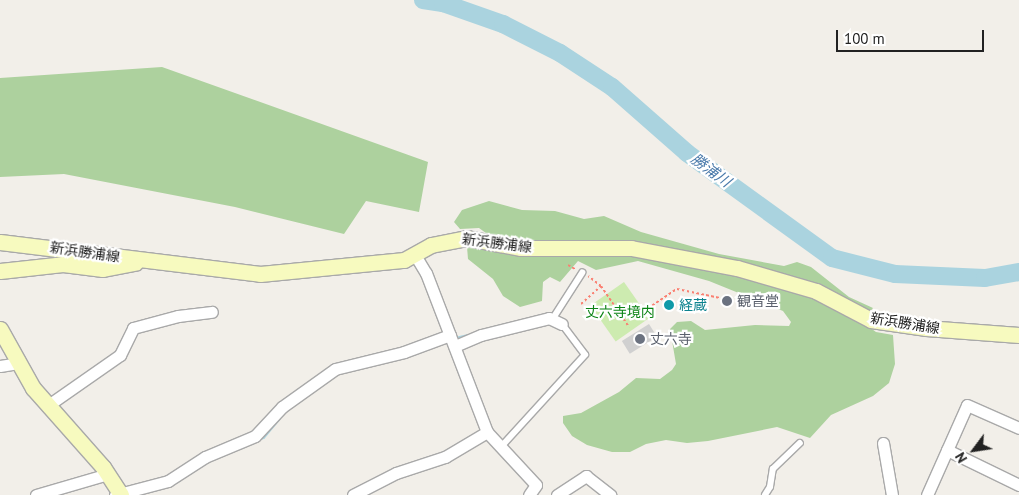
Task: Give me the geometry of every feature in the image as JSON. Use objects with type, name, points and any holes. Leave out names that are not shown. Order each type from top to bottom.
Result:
[{"type":"main road","name":"新浜勝浦線","points":[[0,242],[260,274],[389,262],[415,255],[447,240],[467,238],[521,248],[648,250],[737,268],[816,292],[872,320],[926,328],[1019,335]]},
{"type":"main road","points":[[0,271],[63,264],[103,269],[146,260]]},
{"type":"main road","points":[[0,329],[46,406],[108,474],[119,494]]},
{"type":"street","points":[[415,255],[426,273],[487,432],[536,485],[540,485],[551,495]]},
{"type":"street","points":[[46,406],[120,355],[133,328],[178,316],[212,312]]},
{"type":"street","points":[[119,494],[168,481],[204,458],[255,436],[282,407],[335,369],[452,341],[557,322]]},
{"type":"street","points":[[0,366],[18,362]]},
{"type":"street","points":[[928,495],[967,405],[1019,428]]},
{"type":"street","points":[[353,495],[396,473],[445,457],[487,432]]},
{"type":"street","points":[[883,443],[892,495]]},
{"type":"street","points":[[947,450],[1019,485]]},
{"type":"street","points":[[36,495],[108,474]]},
{"type":"street","points":[[557,495],[586,476],[610,495]]},
{"type":"street","points":[[529,495],[536,485]]},
{"type":"lane","points":[[500,448],[585,355],[557,322],[582,273]]},
{"type":"lane","points":[[764,495],[770,487],[773,469],[800,442]]},
{"type":"path","points":[[568,265],[601,286],[629,326]]},
{"type":"path","points":[[582,304],[601,286]]},
{"type":"path","points":[[644,310],[676,289],[720,298]]},
{"type":"shaded area","name":"丈六寺","points":[[649,324],[657,337],[630,354],[622,341]]},
{"type":"green space","points":[[162,67],[428,162],[419,212],[366,201],[344,234],[235,207],[64,174],[0,177],[0,78]]},
{"type":"green space","points":[[489,201],[522,210],[555,211],[584,219],[604,216],[641,232],[719,254],[784,266],[797,262],[811,267],[849,297],[873,308],[862,322],[876,332],[893,335],[895,364],[889,383],[873,396],[831,415],[810,438],[777,427],[708,441],[687,443],[666,440],[646,444],[630,452],[612,452],[587,445],[572,436],[563,423],[563,416],[581,413],[619,392],[636,378],[660,379],[672,370],[676,364],[670,329],[677,322],[691,321],[705,330],[755,325],[789,326],[791,322],[783,311],[709,281],[638,261],[596,270],[578,261],[560,282],[550,277],[543,282],[542,301],[520,307],[503,296],[493,279],[468,259],[467,247],[483,250],[490,236],[479,228],[460,229],[454,222],[462,210]]},
{"type":"green space","name":"丈六寺境内","points":[[624,282],[649,318],[616,342],[590,306]]},
{"type":"waterway","name":"勝浦川","points":[[423,0],[443,3],[503,24],[560,53],[612,87],[687,153],[832,258],[895,274],[985,278],[1019,272]]},
{"type":"waterway","points":[[455,338],[468,335]]},
{"type":"waterway","points":[[240,448],[263,437],[279,418]]},
{"type":"waterway","points":[[146,492],[179,480]]},
{"type":"place","name":"観音堂","points":[[727,301]]},
{"type":"place","name":"経蔵","points":[[669,305]]},
{"type":"place","name":"丈六寺","points":[[640,339]]}]
